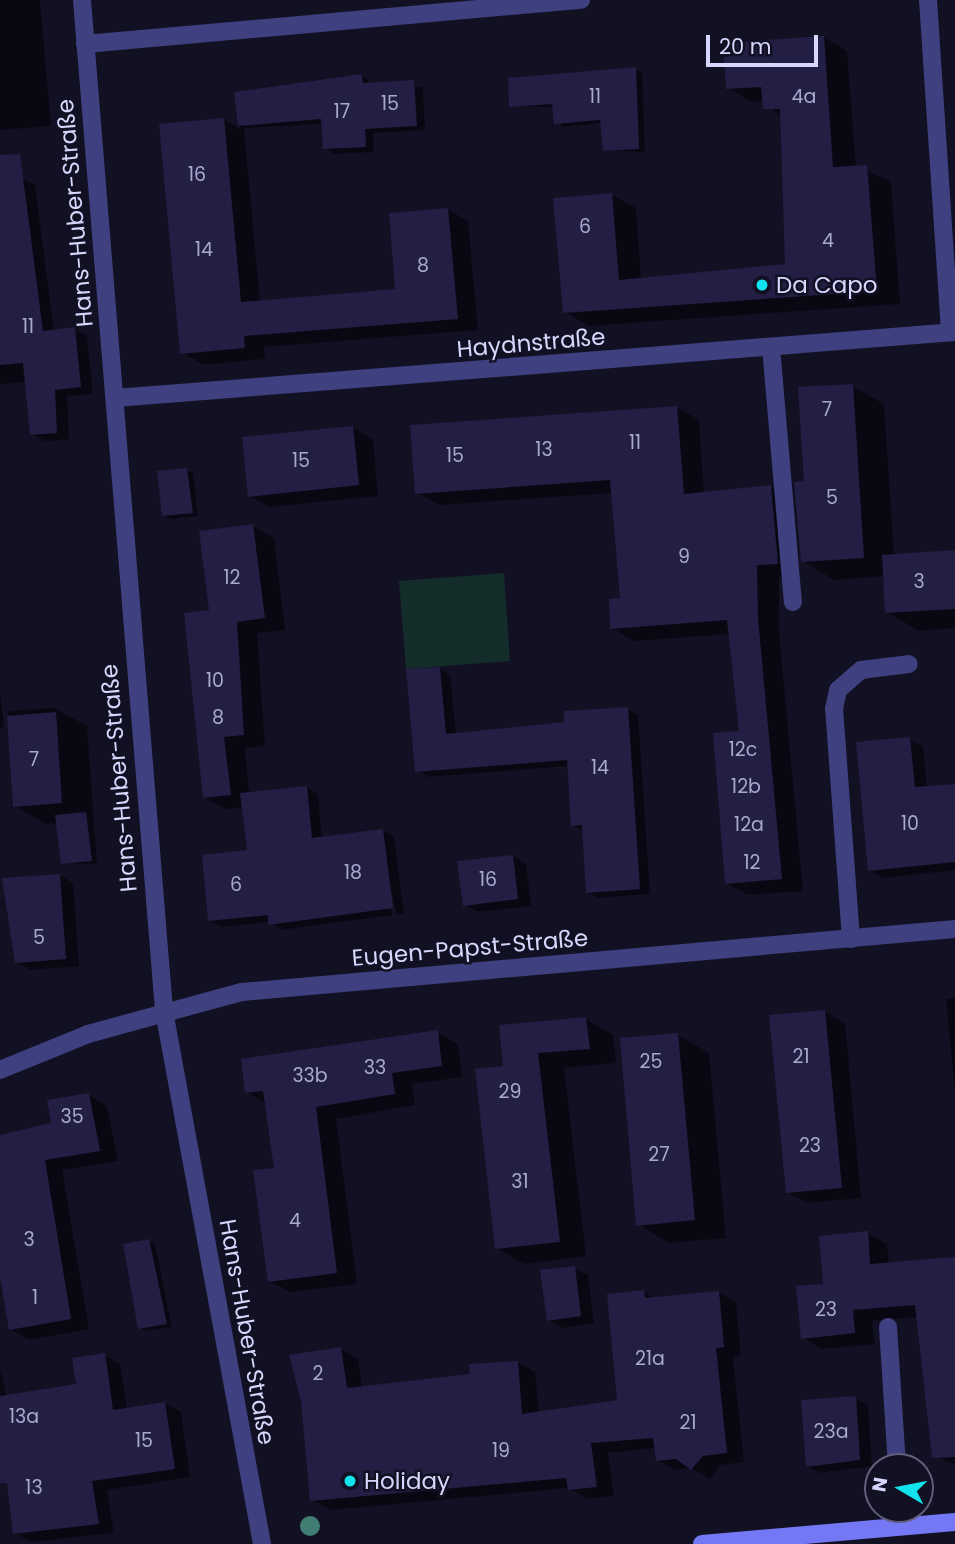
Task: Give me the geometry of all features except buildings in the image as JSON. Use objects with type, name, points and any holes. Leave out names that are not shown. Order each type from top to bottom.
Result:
[{"type":"street","name":"Hans-Huber-Straße","points":[[82,0],[164,1011],[262,1544]]},
{"type":"street","points":[[85,44],[581,0]]},
{"type":"street","name":"Haydnstraße","points":[[116,398],[953,332],[928,0]]},
{"type":"street","points":[[771,346],[793,602]]},
{"type":"street","points":[[851,939],[834,709],[838,690],[861,670],[909,664]]},
{"type":"street","name":"Eugen-Papst-Straße","points":[[0,1070],[164,1011],[242,992],[955,929]]},
{"type":"street","points":[[888,1327],[896,1453]]},
{"type":"street","points":[[934,1520],[955,1522]]},
{"type":"street","points":[[702,1544],[864,1523]]},
{"type":"green space","points":[[504,573],[510,661],[406,669],[399,581]]},
{"type":"place","name":"Da Capo","points":[[762,285]]},
{"type":"place","name":"Holiday","points":[[350,1481]]}]
